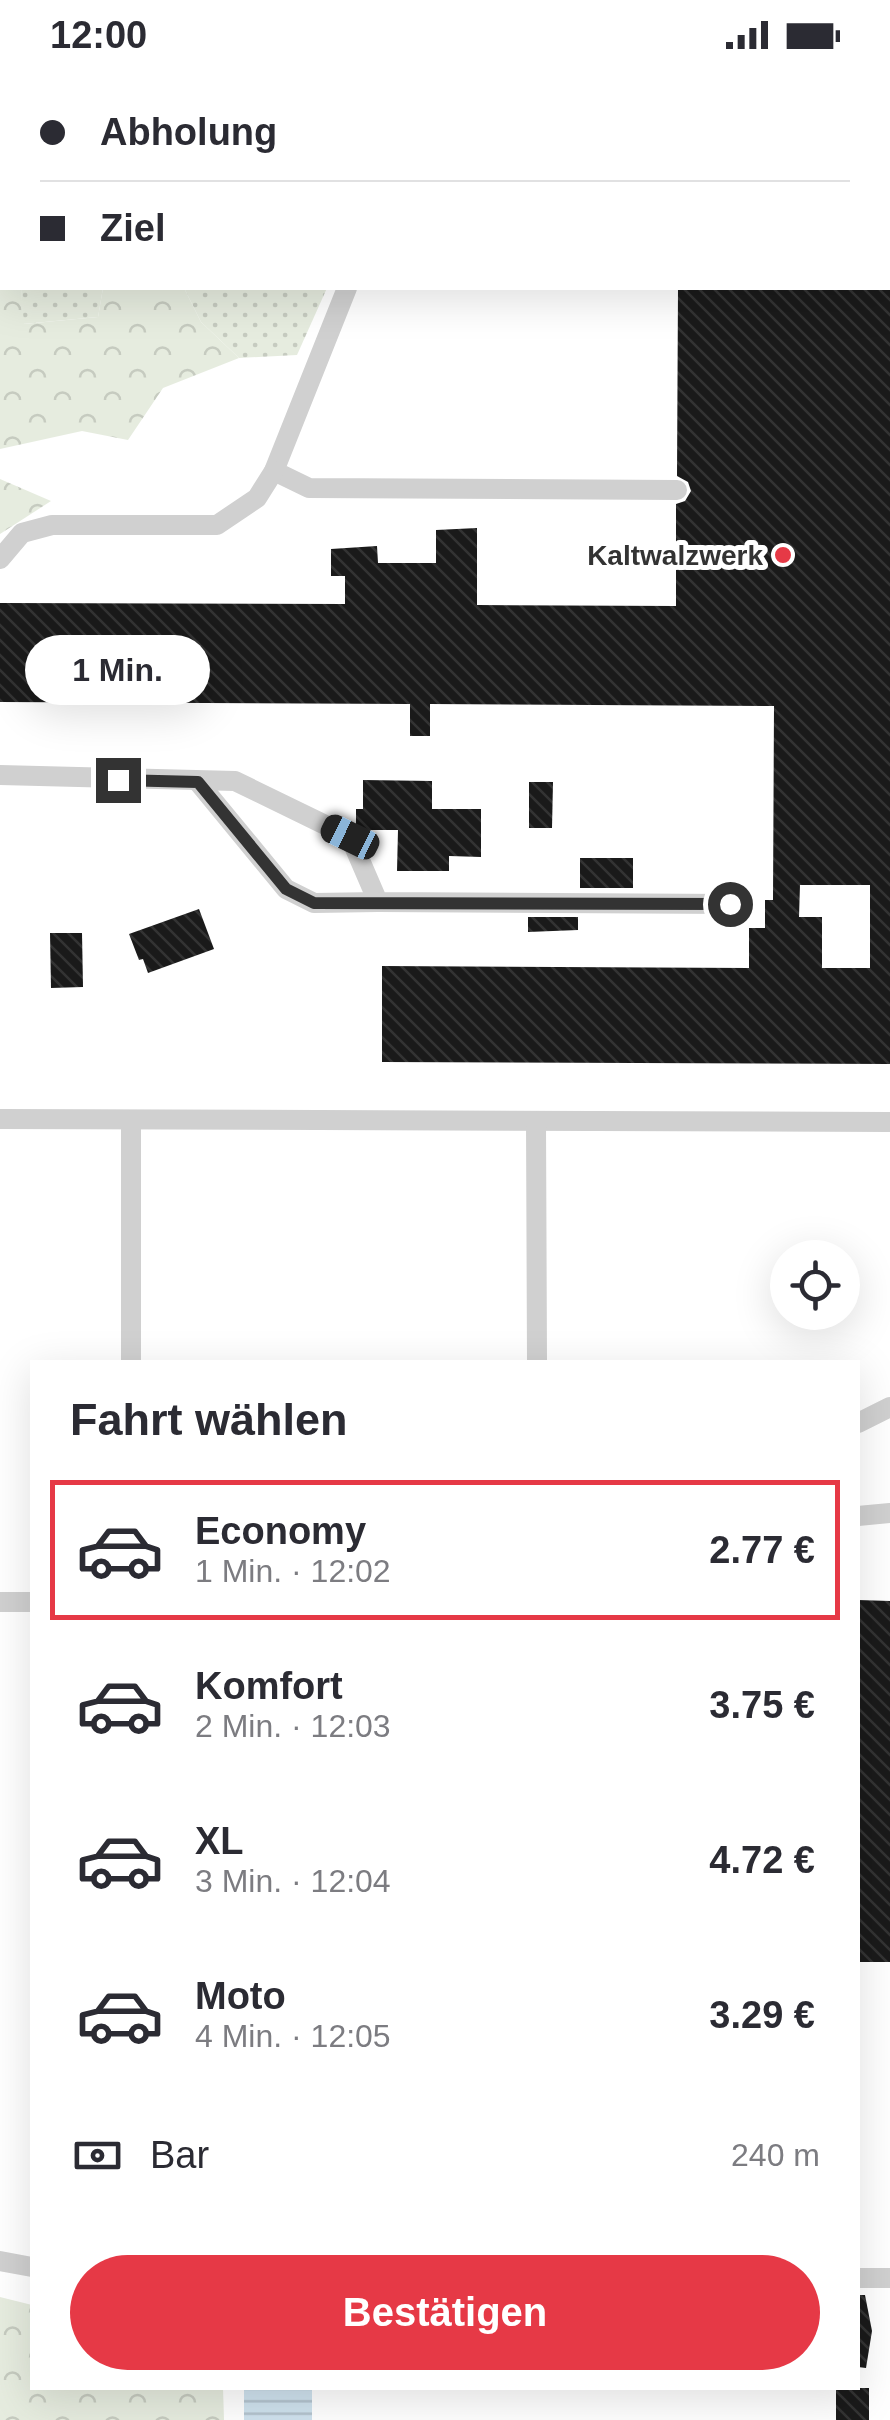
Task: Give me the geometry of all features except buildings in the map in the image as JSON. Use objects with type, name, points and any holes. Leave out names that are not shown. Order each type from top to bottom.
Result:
[{"type":"lane","points":[[0,559],[22,534],[52,525],[217,525],[256,498],[274,471],[346,290]]},
{"type":"lane","points":[[274,471],[309,488],[676,490]]},
{"type":"lane","points":[[0,775],[235,781],[350,837],[378,902]]},
{"type":"lane","points":[[198,782],[286,889],[314,903],[730,904]]},
{"type":"lane","points":[[0,1119],[890,1122]]},
{"type":"lane","points":[[130,1120],[131,1360]]},
{"type":"lane","points":[[536,1121],[536,1360]]},
{"type":"lane","points":[[860,1422],[890,1406]]},
{"type":"lane","points":[[860,1516],[890,1513]]},
{"type":"lane","points":[[0,1602],[30,1602]]},
{"type":"lane","points":[[0,2261],[30,2267]]},
{"type":"lane","points":[[860,2278],[890,2278]]},
{"type":"green space","points":[[0,290],[21,290],[24,324],[98,317],[103,290],[185,290],[201,322],[239,358],[163,388],[128,440],[82,431],[0,449]]},
{"type":"green space","points":[[21,290],[103,290],[98,317],[23,324]]},
{"type":"green space","points":[[185,290],[326,290],[297,355],[239,358],[201,322]]},
{"type":"green space","points":[[0,479],[51,501],[0,534]]},
{"type":"green space","points":[[0,2297],[30,2304],[30,2390],[223,2390],[224,2420],[0,2420]]},
{"type":"water","points":[[244,2390],[312,2390],[312,2420],[244,2420]]},
{"type":"place","name":"Kaltwalzwerk","points":[[783,555]]},
{"type":"route","points":[[118,780],[198,782],[286,889],[314,903],[730,904]]}]
